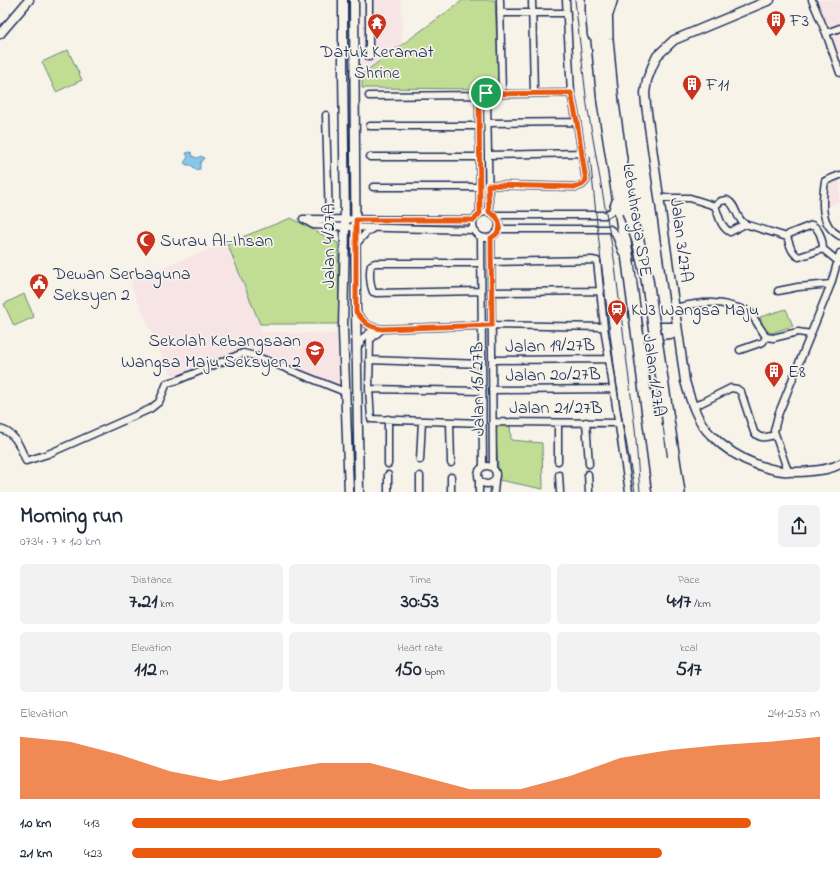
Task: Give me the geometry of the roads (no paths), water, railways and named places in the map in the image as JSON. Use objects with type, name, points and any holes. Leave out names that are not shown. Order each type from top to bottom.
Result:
[{"type":"highway","name":"Lebuhraya SPE","points":[[595,0],[596,40],[603,102],[627,254],[656,472],[657,492]]},
{"type":"highway","name":"Lebuhraya SPE","points":[[608,0],[606,39],[612,96],[666,492]]},
{"type":"highway","points":[[628,212],[638,241],[647,279],[678,492]]},
{"type":"street","points":[[0,34],[29,0]]},
{"type":"street","name":"Jalan 4/27A","points":[[344,0],[343,69],[345,224],[343,330],[349,492]]},
{"type":"street","name":"Jalan 4/27A","points":[[354,0],[358,220],[356,244],[356,349],[359,492]]},
{"type":"street","points":[[369,0],[369,57]]},
{"type":"street","points":[[500,0],[502,94]]},
{"type":"street","points":[[532,0],[534,93]]},
{"type":"street","points":[[488,185],[577,187],[586,181],[571,93],[566,0]]},
{"type":"street","name":"Jalan 1/27A","points":[[589,0],[599,92],[657,492]]},
{"type":"street","name":"Jalan 1/27A","points":[[608,0],[610,50],[661,429],[672,492]]},
{"type":"street","points":[[609,13],[613,0]]},
{"type":"street","name":"Jalan 3/27A","points":[[770,0],[674,40],[657,56],[647,80],[645,93],[677,330],[685,381],[693,407],[710,435],[738,456],[764,468],[789,473],[816,471],[833,468],[840,464]]},
{"type":"street","points":[[812,0],[826,33],[840,73]]},
{"type":"street","points":[[500,13],[567,13]]},
{"type":"street","points":[[826,33],[840,28]]},
{"type":"street","points":[[369,96],[571,93]]},
{"type":"street","points":[[482,95],[487,100],[488,185],[492,214],[499,221],[499,229],[491,238],[481,238],[474,230],[474,220],[480,213],[479,126],[482,95]]},
{"type":"street","points":[[326,115],[329,223]]},
{"type":"street","points":[[487,123],[577,122]]},
{"type":"street","points":[[370,126],[479,126]]},
{"type":"street","points":[[488,155],[582,153]]},
{"type":"street","points":[[370,157],[480,157]]},
{"type":"street","points":[[840,175],[825,181],[822,212],[828,225],[835,234],[840,236]]},
{"type":"street","points":[[373,187],[480,187]]},
{"type":"street","points":[[660,198],[690,198],[715,206]]},
{"type":"street","points":[[715,206],[721,201],[727,200],[731,202],[740,221],[787,238]]},
{"type":"street","points":[[480,213],[605,215],[612,211],[615,202]]},
{"type":"street","points":[[715,206],[725,229],[730,232],[745,224]]},
{"type":"street","points":[[301,219],[313,224],[345,224],[358,220],[474,220]]},
{"type":"street","points":[[358,220],[375,227],[474,230]]},
{"type":"street","points":[[787,238],[789,234],[812,225],[816,227],[819,232],[823,249],[839,263]]},
{"type":"street","points":[[356,244],[375,227]]},
{"type":"street","points":[[499,229],[610,229],[616,233],[622,252]]},
{"type":"street","name":"Jalan 15/27B","points":[[481,238],[483,467]]},
{"type":"street","name":"Jalan 15/27B","points":[[491,238],[493,468]]},
{"type":"street","points":[[787,238],[791,249],[795,255],[799,257],[823,249]]},
{"type":"street","points":[[789,473],[774,431],[778,415],[839,263],[840,253]]},
{"type":"street","points":[[491,262],[592,260],[597,262],[604,327],[629,492]]},
{"type":"street","points":[[481,263],[375,263],[371,265],[370,268],[371,288],[373,292],[417,293],[482,291]]},
{"type":"street","points":[[778,292],[798,287],[831,284]]},
{"type":"street","points":[[491,292],[601,291]]},
{"type":"street","points":[[674,308],[696,303],[721,302],[750,312],[766,337],[773,338],[798,332],[811,334]]},
{"type":"street","points":[[356,312],[364,322],[371,327],[379,328],[492,325],[604,327]]},
{"type":"street","points":[[646,318],[656,327],[677,330]]},
{"type":"street","points":[[356,349],[364,337],[379,328]]},
{"type":"street","points":[[379,328],[370,340],[371,419],[482,423]]},
{"type":"street","points":[[651,350],[653,342],[659,336],[677,330]]},
{"type":"street","points":[[740,350],[763,342],[766,337]]},
{"type":"street","points":[[0,428],[10,432],[18,442],[26,461],[48,454],[150,409],[159,402],[167,383],[244,353],[345,392]]},
{"type":"street","name":"Jalan 19/27B","points":[[492,360],[609,359]]},
{"type":"street","points":[[370,360],[482,364]]},
{"type":"street","name":"Jalan 20/27B","points":[[492,390],[614,388]]},
{"type":"street","points":[[693,407],[731,388],[737,389],[741,392],[754,432],[757,436],[762,438],[775,435]]},
{"type":"street","points":[[370,389],[482,391]]},
{"type":"street","points":[[388,419],[388,464]]},
{"type":"street","points":[[420,460],[422,421]]},
{"type":"street","points":[[450,422],[451,463]]},
{"type":"street","name":"Jalan 21/27B","points":[[492,422],[619,423]]},
{"type":"street","points":[[586,422],[589,464]]},
{"type":"street","points":[[558,423],[558,461]]},
{"type":"street","points":[[348,466],[359,466]]},
{"type":"street","points":[[479,492],[478,474],[483,467],[488,466],[493,468],[496,476],[494,492]]},
{"type":"street","points":[[588,474],[589,492]]},
{"type":"street","points":[[388,475],[388,492]]},
{"type":"street","points":[[560,475],[560,492]]},
{"type":"street","points":[[420,476],[420,492]]},
{"type":"street","points":[[451,477],[451,492]]},
{"type":"street","points":[[479,479],[483,484],[489,484],[495,481]]},
{"type":"water","points":[[191,152],[192,156],[197,158],[201,156],[204,158],[200,163],[200,169],[196,170],[191,165],[184,163],[188,157],[186,153]]},
{"type":"tram line","points":[[575,0],[587,105],[614,258],[635,428],[640,492]]},
{"type":"tram line","points":[[590,157],[617,389],[635,492]]},
{"type":"place","name":"F3","points":[[776,37]]},
{"type":"place","name":"Datuk Keramat Shrine","points":[[377,40]]},
{"type":"place","name":"F11","points":[[692,101]]},
{"type":"place","name":"Surau Al-Ihsan","points":[[146,257]]},
{"type":"place","name":"Dewan Serbaguna Seksyen 2","points":[[39,300]]},
{"type":"place","name":"KJ3 Wangsa Maju","points":[[617,326]]},
{"type":"place","name":"Sekolah Kebangsaan Wangsa Maju Seksyen 2","points":[[315,367]]},
{"type":"place","name":"E8","points":[[774,388]]}]
